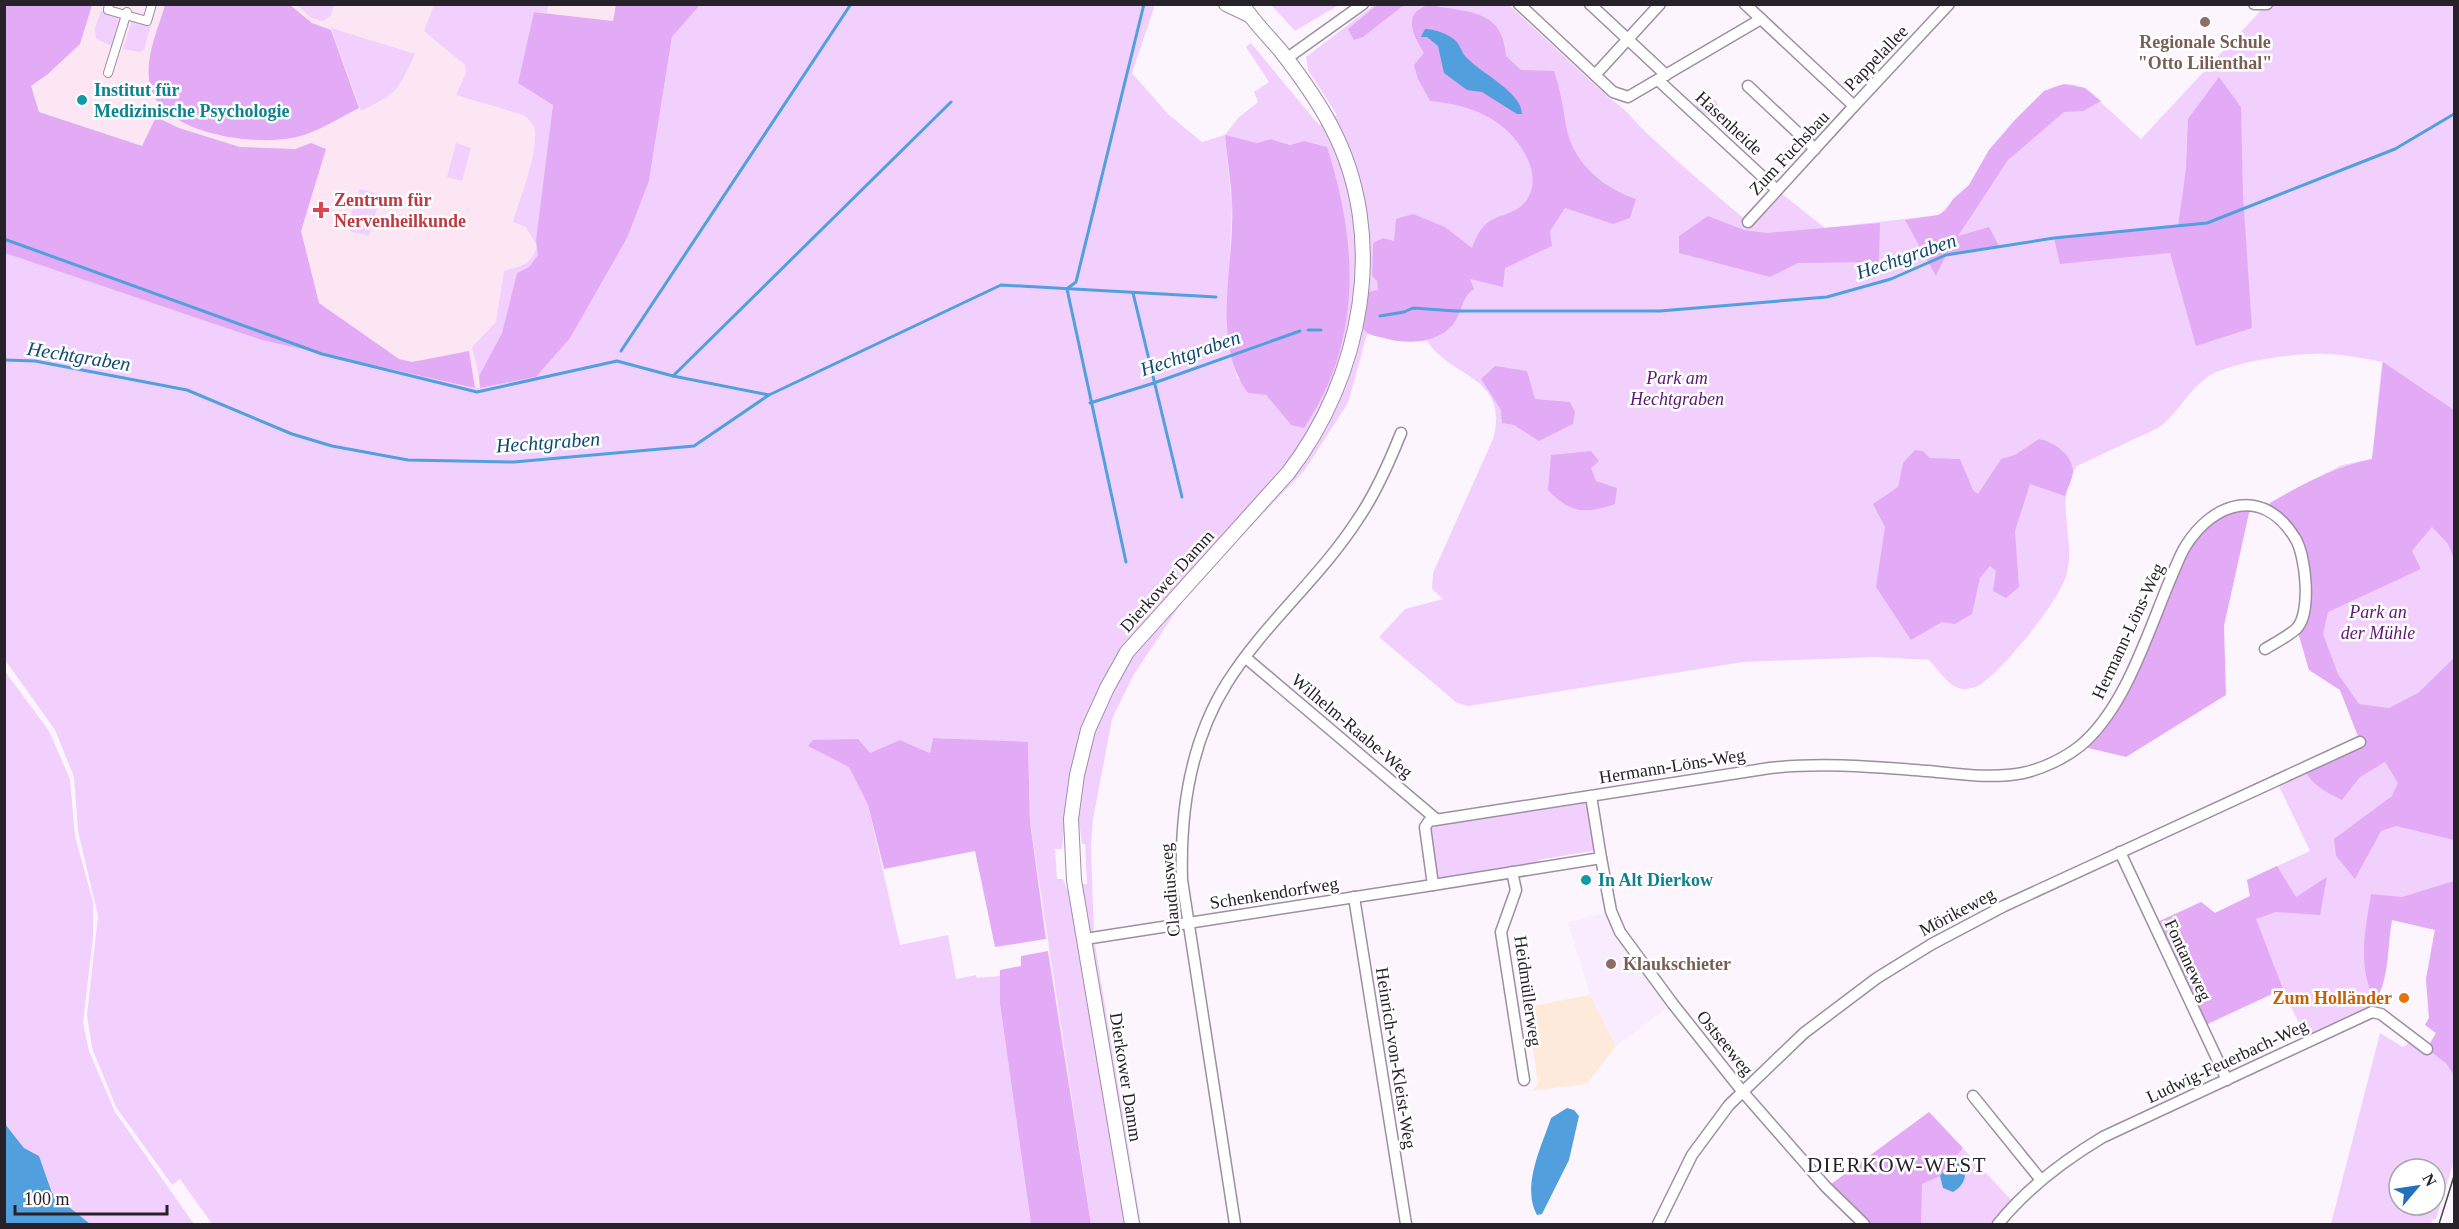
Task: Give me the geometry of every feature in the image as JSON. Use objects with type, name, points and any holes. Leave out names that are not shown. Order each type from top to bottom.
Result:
[{"type":"street","points":[[109,4],[108,10],[126,13],[147,21],[152,4]]},
{"type":"street","name":"Dierkower Damm","points":[[1132,1224],[1074,876],[1072,810],[1082,754],[1100,703],[1122,662],[1138,639],[1288,473],[1308,447],[1333,401],[1352,344],[1361,299],[1363,257],[1355,197],[1349,171],[1331,125],[1286,59],[1246,10],[1226,4]]},
{"type":"street","points":[[1286,59],[1363,4]]},
{"type":"street","points":[[1519,4],[1622,97],[1634,95],[1761,19]]},
{"type":"street","name":"Hasenheide","points":[[1590,4],[1777,190]]},
{"type":"street","points":[[1595,75],[1660,4]]},
{"type":"street","name":"Pappelallee","points":[[1746,5],[1854,106],[1950,4]]},
{"type":"street","points":[[2253,4],[2267,4]]},
{"type":"street","points":[[108,73],[126,13]]},
{"type":"street","points":[[1748,86],[1815,148]]},
{"type":"street","name":"Zum Fuchsbau","points":[[1748,222],[1854,106]]},
{"type":"street","name":"Claudiusweg","points":[[1235,1224],[1188,924],[1181,852],[1185,799],[1201,738],[1228,683],[1359,519],[1401,434]]},
{"type":"street","name":"Hermann-Löns-Weg","points":[[1436,819],[1797,765],[1867,766],[1988,776],[2024,773],[2054,761],[2080,746],[2104,720],[2124,687],[2185,547],[2222,509],[2251,504],[2284,520],[2305,559],[2305,592],[2301,622],[2297,628],[2265,649]]},
{"type":"street","name":"Wilhelm-Raabe-Weg","points":[[1246,658],[1436,819]]},
{"type":"street","name":"Mörikeweg","points":[[1658,1224],[1692,1155],[1713,1125],[1742,1091],[1826,1015],[1910,957],[2004,906],[2360,742]]},
{"type":"street","name":"Ostseeweg","points":[[1591,796],[1611,911],[1620,932],[1742,1091],[1827,1187],[1864,1224]]},
{"type":"street","points":[[1433,885],[1425,827],[1426,823],[1436,819]]},
{"type":"street","name":"Fontaneweg","points":[[2120,852],[2227,1080]]},
{"type":"street","name":"Schenkendorfweg","points":[[1085,939],[1601,858]]},
{"type":"street","name":"Heidmüllerweg","points":[[1512,872],[1516,890],[1501,932],[1524,1080]]},
{"type":"street","name":"Heinrich-von-Kleist-Weg","points":[[1354,897],[1406,1224]]},
{"type":"street","name":"Ludwig-Feuerbach-Weg","points":[[1998,1224],[2041,1180],[2072,1156],[2103,1137],[2372,1012],[2381,1014],[2427,1049]]},
{"type":"street","points":[[1973,1096],[2041,1180]]},
{"type":"shaded area","points":[[5,4],[92,5],[80,44],[48,74],[31,86],[39,112],[142,146],[156,117],[179,128],[240,147],[295,149],[311,143],[326,149],[301,231],[319,303],[399,359],[412,362],[469,351],[475,388],[262,340],[5,253]]},
{"type":"shaded area","name":"Zentrum für Nervenheilkunde","points":[[5,5],[675,5],[649,181],[480,388],[267,340],[5,251]]},
{"type":"shaded area","points":[[165,5],[290,5],[312,23],[331,30],[359,108],[313,132],[279,140],[235,138],[190,126],[171,115],[157,102],[150,85],[150,54]]},
{"type":"shaded area","points":[[616,5],[700,5],[672,37],[649,181],[627,238],[570,338],[536,377],[480,388],[479,376],[502,333],[517,273],[529,267],[538,255],[536,241],[553,105],[518,83],[534,12],[613,21]]},
{"type":"shaded area","points":[[1377,5],[1404,5],[1363,37],[1354,40],[1348,29]]},
{"type":"shaded area","points":[[1430,5],[1481,15],[1498,29],[1506,56],[1521,70],[1554,71],[1567,130],[1576,154],[1592,174],[1602,182],[1636,199],[1630,218],[1613,224],[1565,208],[1550,231],[1552,246],[1505,268],[1503,287],[1470,279],[1474,289],[1467,296],[1456,320],[1450,327],[1435,337],[1406,342],[1375,336],[1363,329],[1368,292],[1378,290],[1377,281],[1372,276],[1373,243],[1383,238],[1394,241],[1396,219],[1413,214],[1445,227],[1472,248],[1479,232],[1486,224],[1522,206],[1531,190],[1533,177],[1525,153],[1498,123],[1467,108],[1430,101],[1418,79],[1414,65],[1424,53],[1416,40],[1412,19],[1421,8]]},
{"type":"shaded area","points":[[2219,77],[2241,107],[2243,195],[2252,328],[2196,346],[2170,253],[2060,264],[2054,238],[2178,226],[2186,169],[2188,119]]},
{"type":"shaded area","points":[[2064,84],[2085,88],[2101,101],[2083,111],[2064,112],[2008,160],[1958,236],[1989,227],[1999,246],[1946,255],[1936,276],[1905,220],[1938,215],[1945,211],[1953,199],[1969,185],[1989,150],[2014,121],[2044,91]]},
{"type":"shaded area","points":[[1225,135],[1257,143],[1271,139],[1290,145],[1304,141],[1327,147],[1337,183],[1345,219],[1349,255],[1349,291],[1345,326],[1337,361],[1323,395],[1304,428],[1291,425],[1266,395],[1248,393],[1237,372],[1230,350],[1227,302],[1232,204]]},
{"type":"shaded area","points":[[1708,216],[1744,230],[1767,233],[1880,223],[1879,262],[1798,263],[1770,277],[1679,253],[1679,236]]},
{"type":"shaded area","points":[[2383,362],[2454,410],[2454,559],[2448,544],[2432,527],[2412,551],[2421,569],[2328,612],[2323,634],[2338,674],[2359,704],[2389,708],[2418,693],[2454,658],[2454,840],[2396,826],[2381,831],[2355,879],[2336,856],[2334,839],[2392,796],[2398,783],[2385,762],[2360,777],[2342,800],[2315,783],[2303,767],[2360,741],[2340,690],[2309,670],[2297,629],[2301,622],[2305,559],[2268,507],[2270,503],[2319,477],[2372,459]]},
{"type":"shaded area","points":[[1495,366],[1527,371],[1535,399],[1570,402],[1575,412],[1573,424],[1539,441],[1514,425],[1502,423],[1501,410],[1481,379]]},
{"type":"shaded area","points":[[2039,439],[2056,446],[2066,454],[2072,465],[2073,474],[2065,496],[2030,484],[2015,531],[2019,587],[2006,598],[1993,591],[1996,571],[1990,566],[1980,578],[1972,614],[1955,624],[1942,622],[1911,640],[1876,587],[1885,527],[1873,504],[1898,487],[1903,463],[1915,450],[1923,451],[1930,458],[1960,459],[1973,490],[1978,494],[2001,459],[2015,455]]},
{"type":"shaded area","points":[[1591,451],[1599,461],[1591,468],[1596,481],[1617,488],[1615,504],[1587,510],[1571,508],[1548,490],[1551,455]]},
{"type":"shaded area","points":[[2251,504],[2224,626],[2226,695],[2126,757],[2080,746],[2104,721],[2185,547],[2222,509]]},
{"type":"shaded area","points":[[933,738],[1028,742],[1030,822],[1046,939],[995,947],[975,851],[884,869],[868,805],[849,767],[808,746],[813,740],[858,739],[870,753],[900,740],[930,753]]},
{"type":"shaded area","points":[[2277,866],[2296,897],[2327,877],[2320,915],[2276,912],[2256,919],[2283,989],[2201,1027],[2153,924],[2201,902],[2215,913],[2250,896],[2247,880]]},
{"type":"shaded area","points":[[2454,881],[2454,1075],[2446,1063],[2427,1049],[2436,1033],[2425,1025],[2429,1018],[2426,979],[2435,930],[2392,920],[2386,972],[2375,1001],[2366,974],[2364,948],[2371,894],[2402,897]]},
{"type":"shaded area","name":"Klaukschieter","points":[[1609,912],[1671,1005],[1616,1046],[1590,995],[1568,922]]},
{"type":"shaded area","points":[[1048,951],[1091,1224],[1031,1224],[1000,1004],[1000,970],[1021,966],[1021,956]]},
{"type":"shaded area","points":[[1590,995],[1616,1046],[1587,1084],[1531,1091],[1538,1085],[1527,1007]]},
{"type":"shaded area","points":[[1929,1112],[1963,1148],[1940,1176],[1922,1184],[1921,1224],[1864,1224],[1827,1187]]},
{"type":"green space","points":[[297,5],[334,5],[331,16],[323,21],[311,18]]},
{"type":"green space","points":[[434,5],[548,5],[547,12],[534,12],[553,105],[537,241],[538,255],[529,267],[517,273],[502,333],[479,376],[472,347],[496,322],[504,271],[529,261],[537,246],[526,227],[513,222],[530,167],[535,131],[532,123],[523,115],[456,95],[466,73],[465,65],[424,31]]},
{"type":"green space","points":[[700,5],[1155,5],[1132,73],[1168,114],[1202,142],[1225,135],[1238,118],[1258,102],[1254,92],[1269,82],[1246,47],[1251,43],[1319,125],[1337,115],[1308,70],[1306,57],[1374,5],[1509,5],[1662,147],[1748,222],[1777,190],[1825,228],[1939,215],[1969,185],[1989,150],[2014,121],[2044,91],[2056,86],[2071,84],[2085,88],[2141,139],[2266,5],[2454,5],[2454,1161],[2447,1184],[2447,1157],[2387,1157],[2387,1217],[2437,1217],[2436,1219],[2433,1219],[2431,1224],[2331,1224],[2380,1033],[2403,1047],[2415,1039],[2427,1048],[2436,1033],[2425,1025],[2429,1018],[2426,979],[2435,929],[2392,920],[2386,972],[2375,1001],[2377,1012],[2308,1041],[2282,989],[2201,1027],[2201,902],[2215,913],[2250,896],[2247,880],[2310,851],[2276,780],[2360,742],[2340,690],[2309,670],[2301,622],[2305,559],[2270,503],[2342,465],[2372,459],[2382,362],[2348,356],[2315,354],[2283,356],[2230,367],[2206,378],[2158,428],[2077,466],[2070,479],[2067,492],[2069,559],[2063,584],[2044,615],[2018,648],[1982,684],[1972,688],[1963,689],[1953,685],[1929,660],[1876,657],[1743,662],[1468,706],[1457,703],[1379,637],[1405,609],[1443,599],[1432,589],[1433,573],[1493,439],[1496,418],[1493,402],[1486,390],[1438,354],[1427,341],[1397,341],[1367,334],[1348,403],[1304,471],[1193,586],[1134,674],[1112,719],[1093,819],[1091,846],[1094,938],[1141,1224],[1091,1224],[1030,822],[1028,743],[933,738],[930,753],[900,740],[849,767],[868,805],[900,945],[948,935],[956,979],[976,975],[977,978],[1001,976],[1000,1004],[1031,1224],[212,1224],[180,1179],[172,1185],[116,1107],[92,1048],[87,1015],[98,916],[78,831],[74,777],[55,730],[5,660],[5,251],[267,340],[480,388],[536,377],[649,181],[672,37]],"holes":[[[1225,136],[1257,143],[1272,139],[1290,145],[1304,141],[1291,425],[1266,395],[1237,378],[1227,330],[1232,205]],[[1065,821],[1079,822],[1082,844],[1085,844],[1087,884],[1082,884],[1083,899],[1071,899],[1063,879],[1057,879],[1055,849],[1062,849]]]},
{"type":"green space","points":[[1271,5],[1339,5],[1295,31]]},
{"type":"green space","points":[[101,11],[121,16],[112,46],[96,39],[95,28]]},
{"type":"green space","points":[[132,20],[151,25],[144,50],[140,52],[123,49]]},
{"type":"green space","points":[[331,28],[415,54],[396,90],[361,111]]},
{"type":"green space","points":[[1693,96],[1712,98],[1717,102],[1717,108],[1712,117],[1698,112]]},
{"type":"green space","points":[[456,143],[471,148],[462,181],[447,177]]},
{"type":"green space","points":[[360,189],[381,195],[369,236],[352,232],[347,226]]},
{"type":"green space","points":[[4,670],[49,731],[70,779],[75,836],[93,902],[93,937],[83,1023],[89,1051],[115,1112],[194,1224],[90,1224],[52,1193],[39,1156],[24,1148],[5,1124]]},
{"type":"green space","points":[[1585,800],[1591,807],[1597,850],[1538,860],[1538,864],[1440,880],[1437,878],[1429,826],[1577,804],[1578,801]]},
{"type":"green space","points":[[1929,1112],[2016,1205],[1998,1224],[1864,1224]]},
{"type":"water","points":[[1425,29],[1442,32],[1456,41],[1472,63],[1508,90],[1520,106],[1522,114],[1517,114],[1482,92],[1467,90],[1444,73],[1438,46],[1427,37],[1421,37]]},
{"type":"water","points":[[1567,1108],[1574,1110],[1579,1116],[1569,1160],[1542,1214],[1537,1215],[1531,1192],[1538,1153],[1551,1118]]},
{"type":"water","points":[[5,1124],[24,1148],[39,1156],[52,1193],[90,1224],[5,1224]]},
{"type":"water","points":[[1955,1157],[1965,1164],[1966,1173],[1962,1184],[1953,1192],[1943,1188],[1940,1176]]},
{"type":"waterway","points":[[621,351],[851,4]]},
{"type":"waterway","points":[[1068,288],[1076,282],[1144,4]]},
{"type":"waterway","points":[[673,376],[951,102]]},
{"type":"waterway","name":"Hechtgraben","points":[[1380,316],[1413,308],[1455,311],[1660,311],[1827,297],[1891,279],[1946,255],[2054,238],[2207,223],[2395,149],[2454,114]]},
{"type":"waterway","points":[[4,239],[322,354],[477,392],[617,361],[673,376],[769,395]]},
{"type":"waterway","name":"Hechtgraben","points":[[4,360],[35,361],[187,390],[292,434],[332,446],[408,460],[514,462],[694,446],[769,395],[1001,285],[1216,297]]},
{"type":"waterway","points":[[1067,289],[1126,562]]},
{"type":"waterway","points":[[1133,293],[1182,497]]},
{"type":"waterway","name":"Hechtgraben","points":[[1308,330],[1321,330]]},
{"type":"waterway","name":"Hechtgraben","points":[[1090,403],[1154,383],[1300,331]]},
{"type":"tram line","points":[[2439,1224],[2454,1176]]},
{"type":"place","name":"Regionale Schule \"Otto Lilienthal\"","points":[[2205,22]]},
{"type":"place","name":"Institut für Medizinische Psychologie","points":[[82,100]]},
{"type":"place","name":"Zentrum für Nervenheilkunde","points":[[321,210]]},
{"type":"place","name":"In Alt Dierkow","points":[[1586,880]]},
{"type":"place","name":"Klaukschieter","points":[[1611,964]]},
{"type":"place","name":"Zum Holländer","points":[[2404,998]]},
{"type":"district","name":"DIERKOW-WEST","points":[[1897,1165]]},
{"type":"park label","name":"Park am Hechtgraben","points":[[1677,388]]},
{"type":"park label","name":"Park an der Mühle","points":[[2378,622]]}]
